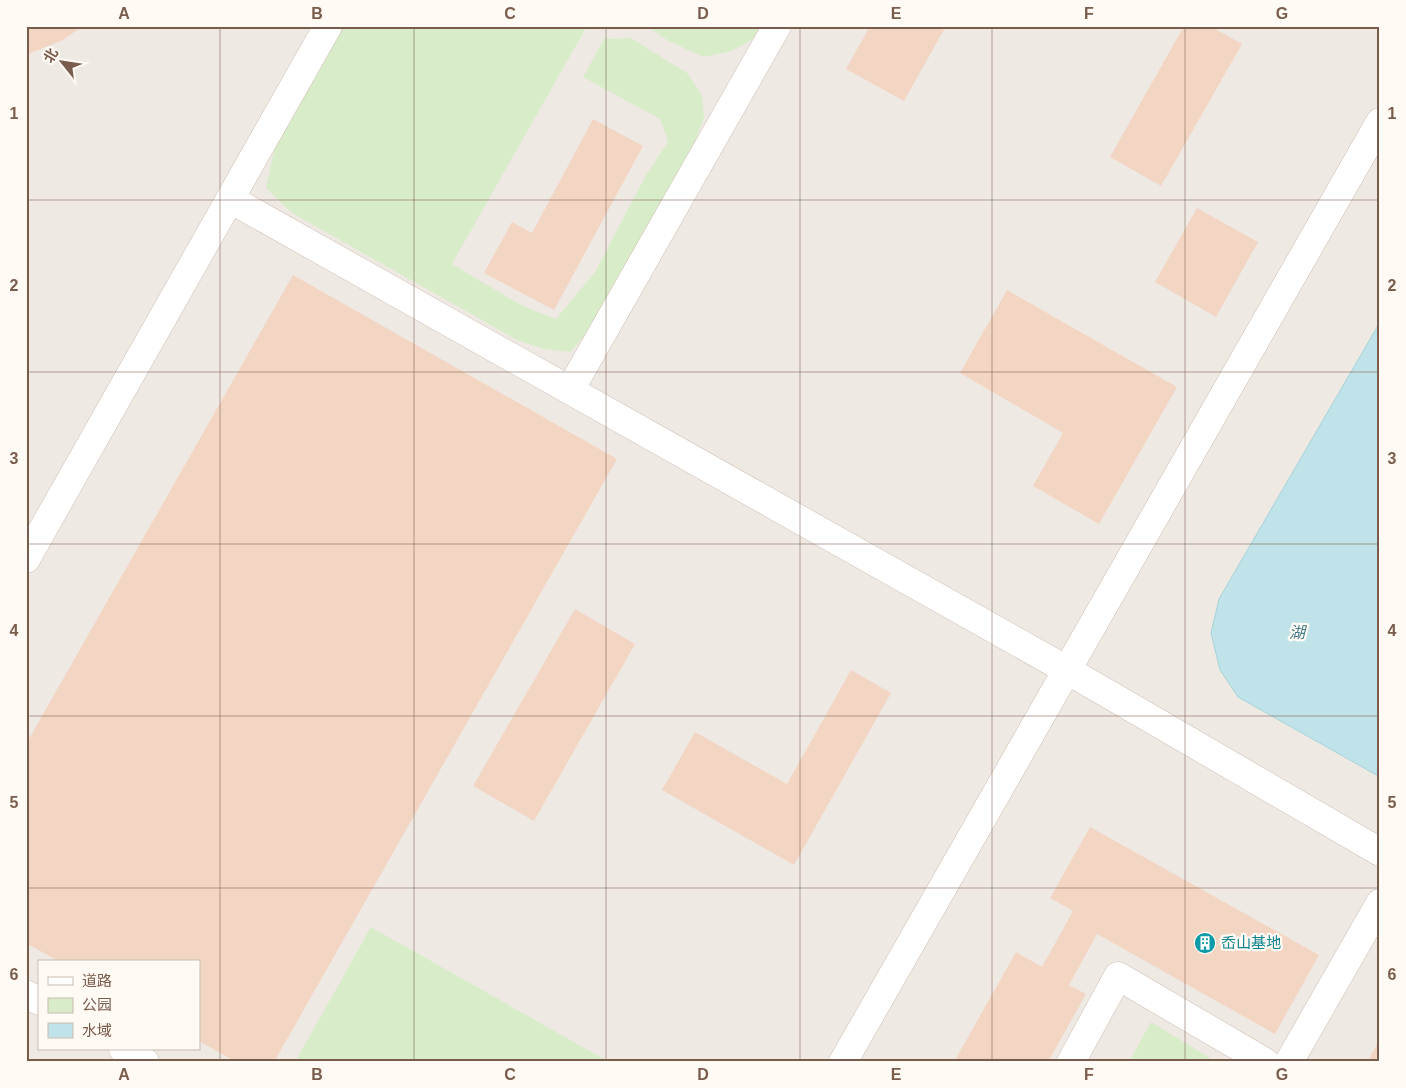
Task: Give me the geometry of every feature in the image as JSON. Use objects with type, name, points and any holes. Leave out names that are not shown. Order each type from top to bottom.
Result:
[{"type":"lane","points":[[26,559],[328,26]]},
{"type":"lane","points":[[570,390],[777,26]]},
{"type":"lane","points":[[843,1062],[1380,122]]},
{"type":"lane","points":[[230,199],[1067,670],[1380,852]]},
{"type":"lane","points":[[1289,1062],[1380,903]]},
{"type":"lane","points":[[1071,1062],[1118,976],[1265,1062]]},
{"type":"lane","points":[[26,994],[38,1000]]},
{"type":"lane","points":[[126,1050],[146,1062]]},
{"type":"shaded area","points":[[26,26],[1380,26],[1380,1062],[26,1062]]},
{"type":"green space","points":[[341,26],[587,26],[452,264],[521,305],[556,319],[595,272],[646,175],[668,142],[660,119],[583,77],[604,39],[631,38],[687,73],[702,95],[704,117],[692,150],[588,332],[570,352],[545,349],[519,341],[292,213],[266,188],[276,141]]},
{"type":"green space","points":[[647,26],[762,26],[755,38],[732,51],[703,57],[667,40]]},
{"type":"green space","points":[[371,927],[609,1062],[295,1062]]},
{"type":"green space","points":[[1151,1022],[1210,1058],[1208,1062],[1129,1062]]},
{"type":"water","name":"湖","points":[[1380,322],[1380,777],[1238,697],[1220,670],[1211,633],[1219,599]]},
{"type":"building","points":[[26,26],[83,26],[63,40],[26,55]]},
{"type":"building","points":[[870,26],[946,26],[904,101],[846,69]]},
{"type":"building","points":[[1184,26],[1210,26],[1242,44],[1161,186],[1110,157]]},
{"type":"building","points":[[593,119],[643,146],[554,310],[484,273],[512,222],[532,233]]},
{"type":"building","points":[[1197,208],[1258,242],[1216,317],[1155,282]]},
{"type":"building","points":[[293,275],[617,459],[274,1062],[236,1062],[200,1042],[200,960],[56,960],[26,943],[26,744]]},
{"type":"building","points":[[1007,290],[1177,387],[1099,524],[1033,486],[1063,433],[960,373]]},
{"type":"building","points":[[575,609],[635,644],[534,821],[473,786]]},
{"type":"building","points":[[851,670],[891,693],[794,865],[662,790],[695,732],[787,784]]},
{"type":"building","name":"岙山基地","points":[[1090,827],[1319,955],[1275,1034],[1097,934],[1069,985],[1086,994],[1048,1062],[954,1062],[1016,952],[1042,967],[1073,911],[1050,898]]},
{"type":"building","points":[[1380,1039],[1380,1062],[1367,1062]]},
{"type":"place","name":"岙山基地","points":[[1205,943]]}]
